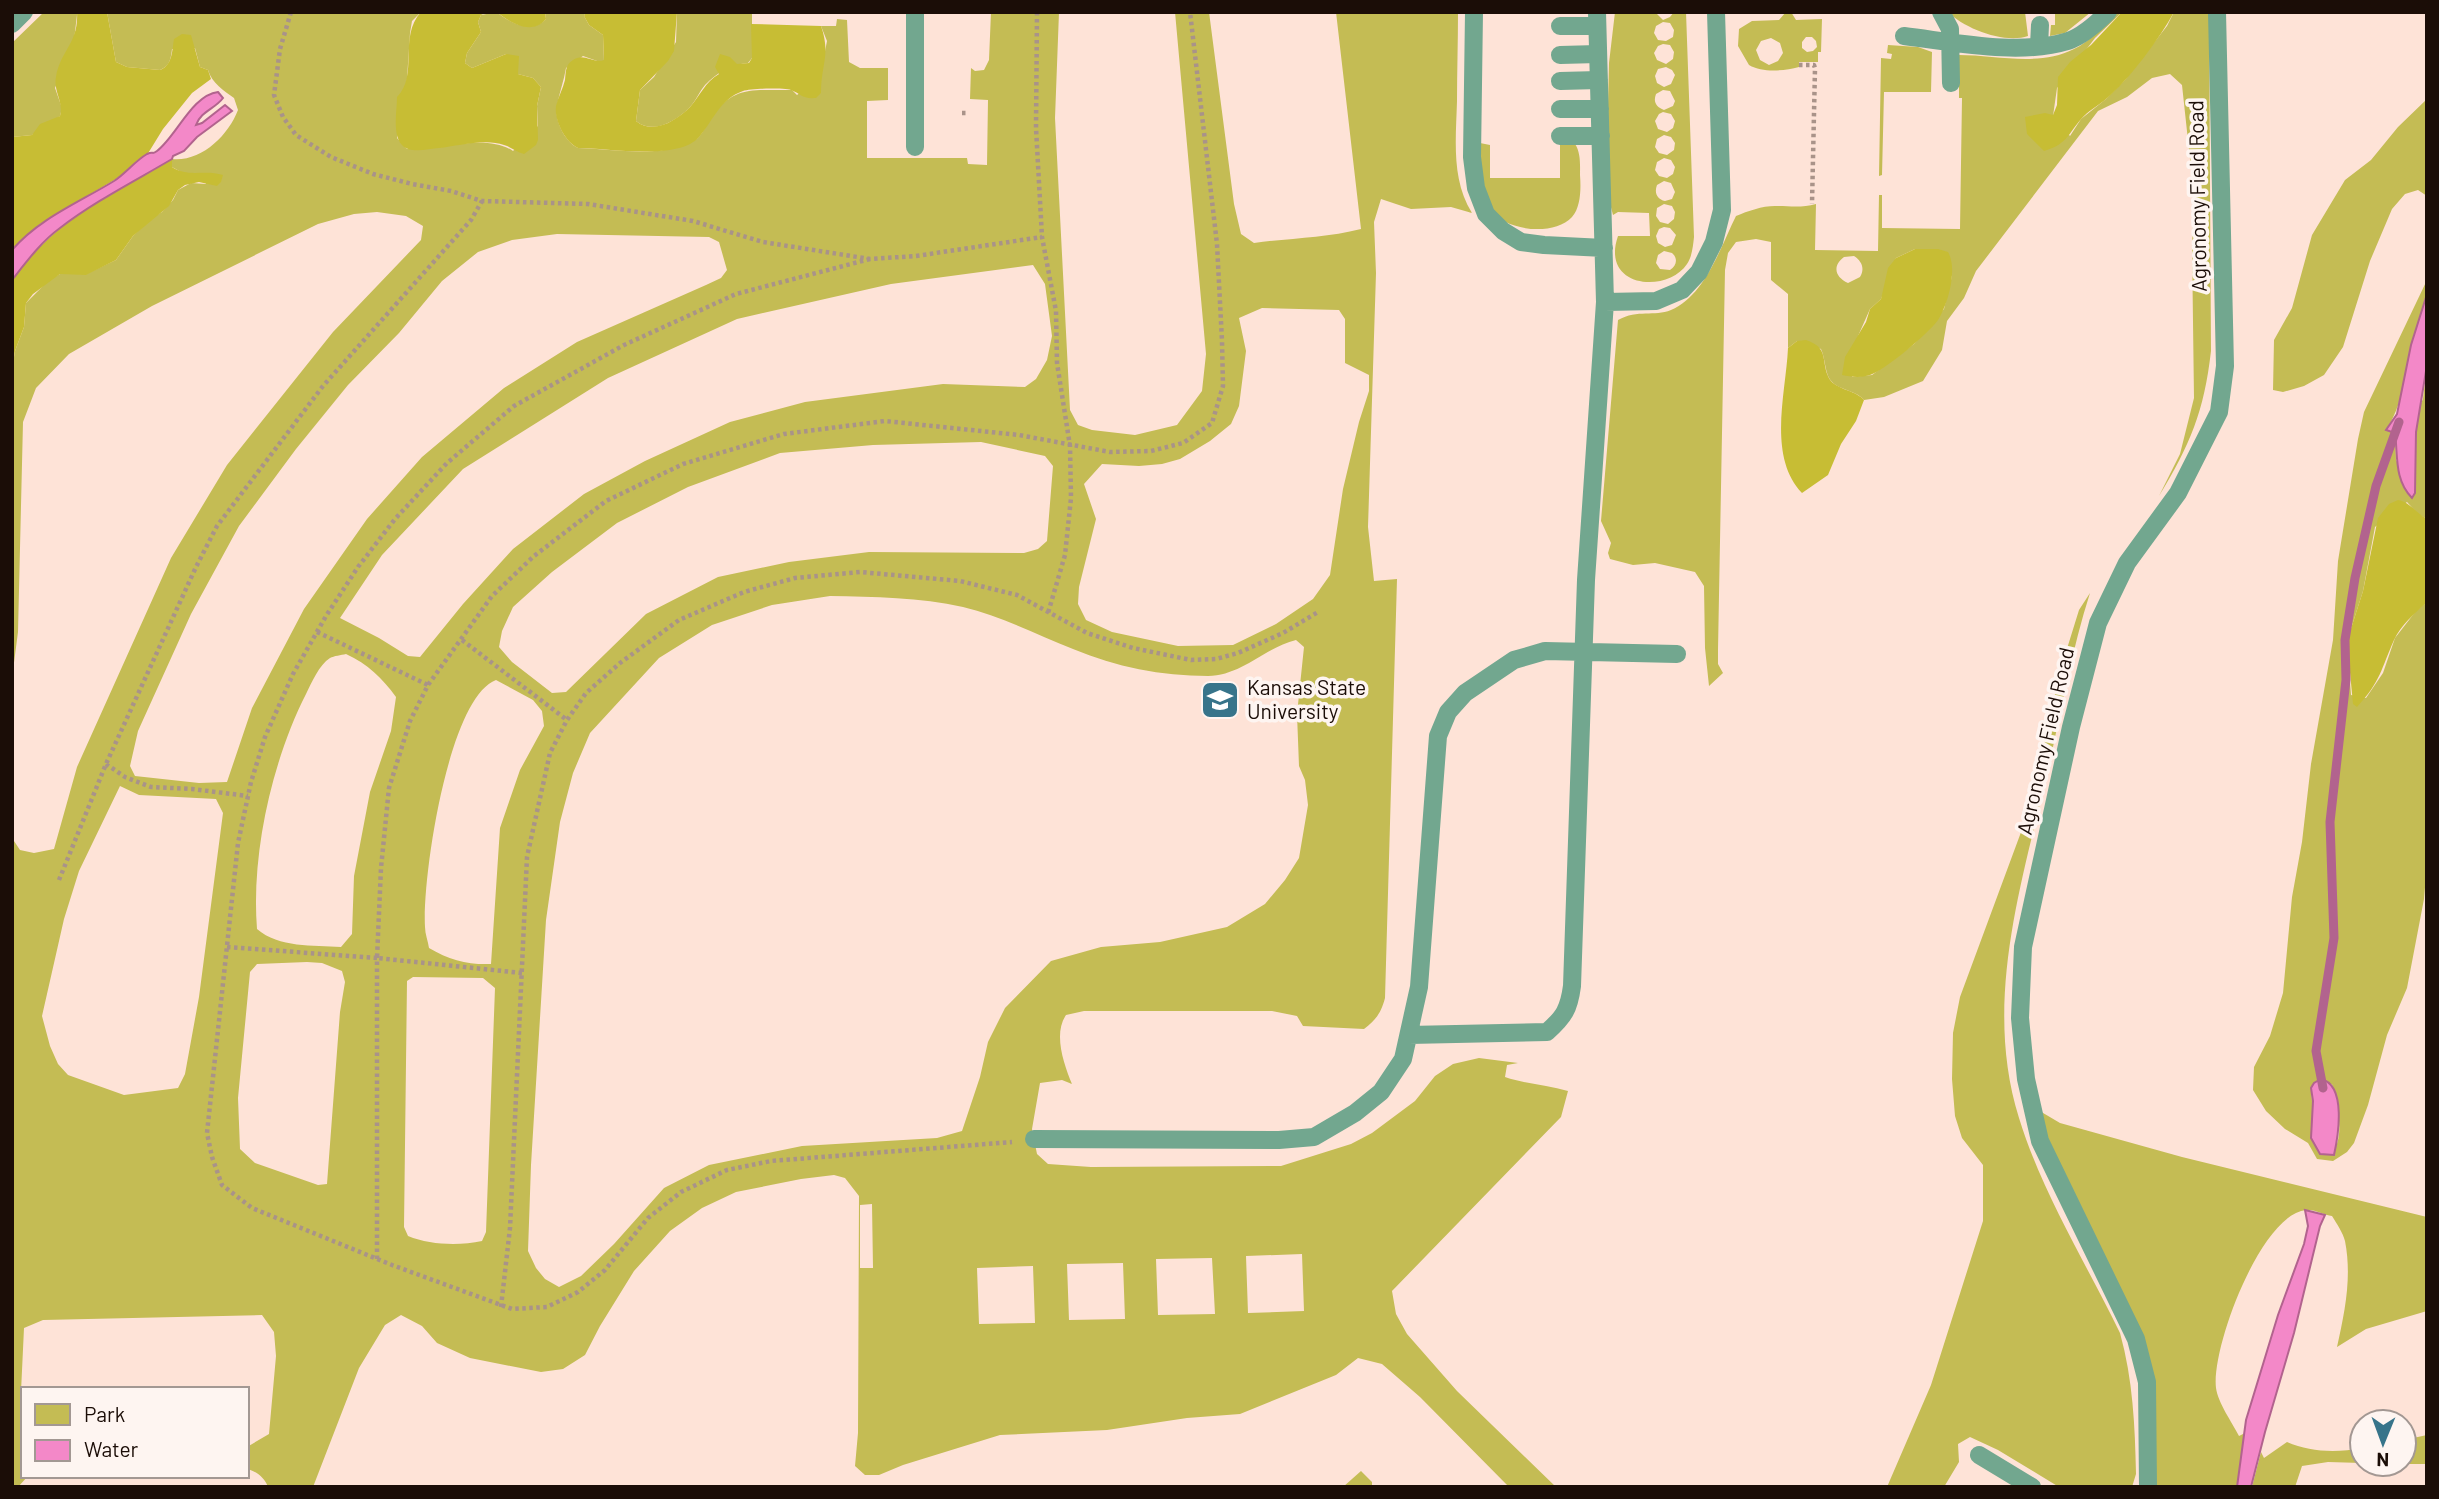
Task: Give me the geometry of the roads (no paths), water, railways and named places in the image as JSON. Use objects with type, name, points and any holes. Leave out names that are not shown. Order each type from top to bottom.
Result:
[{"type":"lane","points":[[12,24],[24,12]]},
{"type":"lane","points":[[915,12],[915,147]]},
{"type":"lane","points":[[1605,302],[1656,301],[1682,290],[1699,272],[1714,242],[1722,210],[1716,12]]},
{"type":"lane","points":[[1941,12],[1950,29],[1951,83]]},
{"type":"lane","points":[[1904,36],[1981,45],[2039,46],[2071,40],[2108,12]]},
{"type":"lane","name":"Agronomy Field Road","points":[[2148,1487],[2147,1382],[2136,1339],[2040,1141],[2025,1079],[2020,1018],[2023,947],[2070,727],[2098,623],[2127,563],[2178,493],[2219,412],[2225,366],[2217,12]]},
{"type":"lane","points":[[1409,1035],[1547,1032],[1559,1022],[1570,1006],[1587,567],[1605,302],[1597,19],[1560,26]]},
{"type":"lane","points":[[1479,21],[1481,137],[1472,157],[1476,188],[1486,214],[1503,231],[1521,242],[1604,248]]},
{"type":"lane","points":[[2039,46],[2040,25]]},
{"type":"lane","points":[[1560,55],[1598,54]]},
{"type":"lane","points":[[1560,81],[1599,80]]},
{"type":"lane","points":[[1560,109],[1600,109]]},
{"type":"lane","points":[[1560,136],[1601,135]]},
{"type":"lane","points":[[1034,1139],[1279,1140],[1314,1137],[1355,1113],[1381,1093],[1403,1059],[1409,1035],[1419,987],[1438,736],[1448,712],[1465,694],[1514,660],[1545,651],[1677,654]]},
{"type":"lane","points":[[1979,1455],[2032,1487]]},
{"type":"water","points":[[218,92],[223,98],[201,116],[196,125],[225,105],[232,111],[197,137],[184,151],[101,200],[53,233],[12,280],[12,250],[23,239],[47,220],[114,181],[147,154],[157,151],[192,108],[209,95]]},
{"type":"water","points":[[2427,294],[2427,365],[2416,432],[2415,493],[2412,498],[2402,483],[2395,433],[2386,430],[2397,414],[2411,345]]},
{"type":"water","points":[[2321,1079],[2329,1083],[2338,1101],[2334,1155],[2320,1154],[2311,1138],[2311,1088]]},
{"type":"water","points":[[2305,1210],[2325,1215],[2251,1487],[2237,1487],[2246,1420],[2278,1315],[2304,1244],[2308,1226]]},
{"type":"waterway","points":[[2323,1088],[2316,1051],[2334,938],[2330,822],[2346,680],[2345,640],[2355,578],[2376,486],[2399,422]]},
{"type":"place","name":"Kansas State University","points":[[1220,700]]}]
